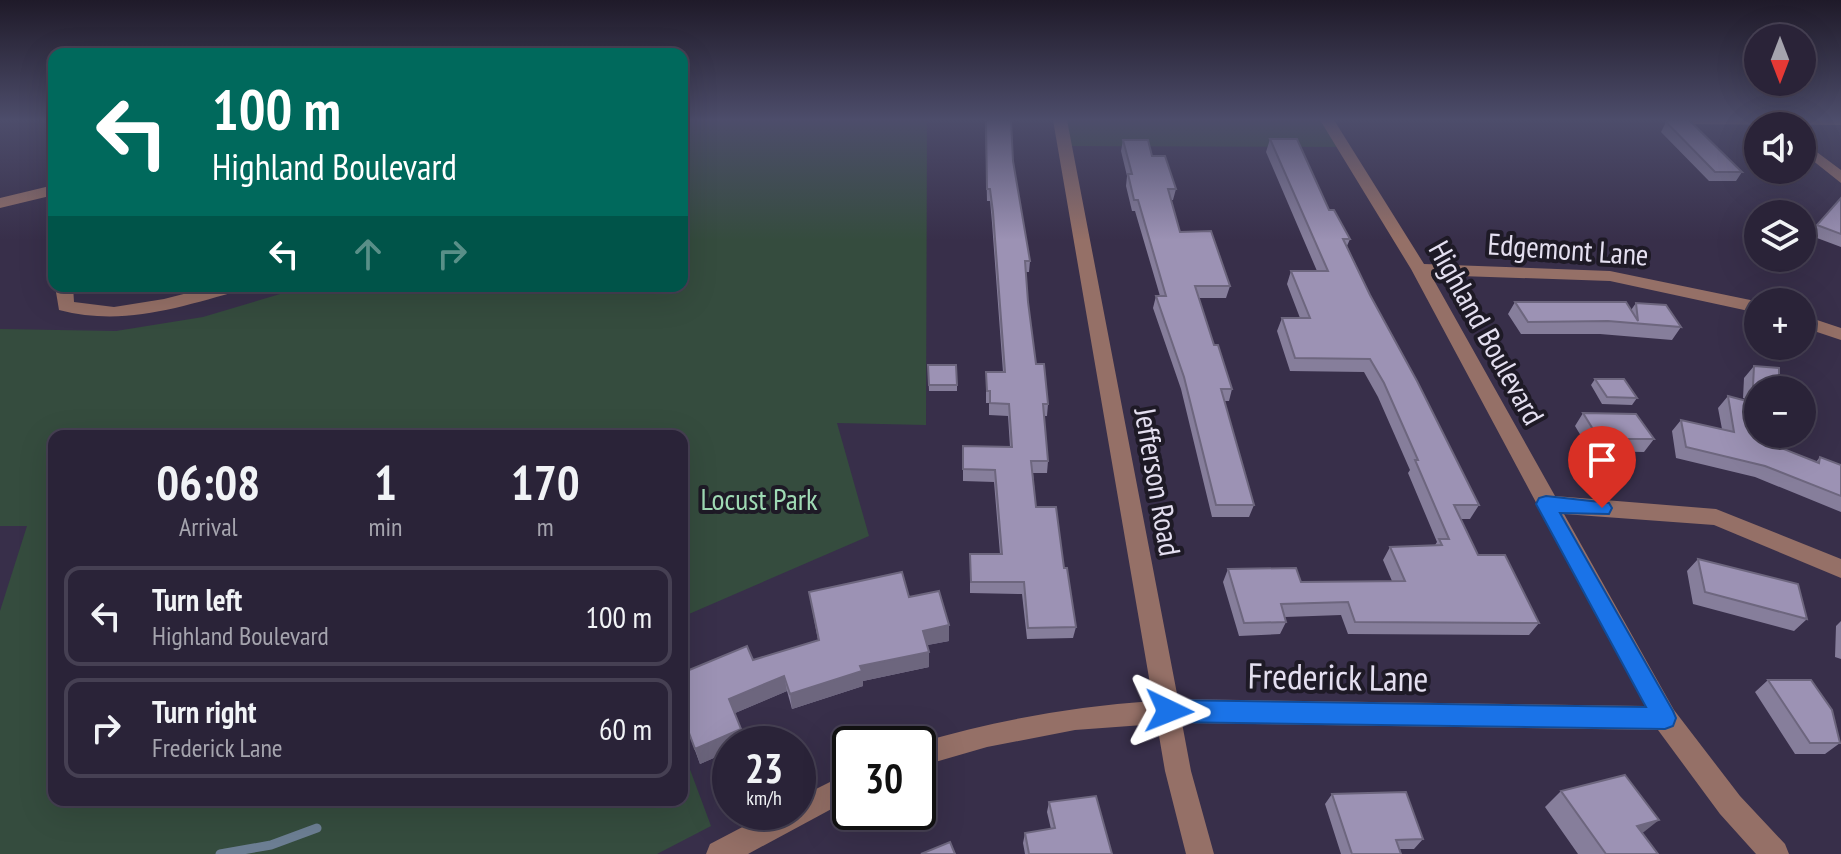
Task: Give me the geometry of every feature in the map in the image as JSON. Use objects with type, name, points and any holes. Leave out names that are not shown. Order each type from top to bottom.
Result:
[{"type":"street","name":"Jefferson Road","points":[[1067,160],[1178,771],[1200,854]]},
{"type":"street","name":"Highland Boulevard","points":[[1352,160],[1419,269],[1665,718],[1730,805],[1775,854]]},
{"type":"street","points":[[1820,160],[1841,178]]},
{"type":"street","points":[[0,203],[48,191]]},
{"type":"street","name":"Edgemont Lane","points":[[1419,269],[1610,276],[1744,304]]},
{"type":"street","points":[[64,292],[65,306],[114,313],[164,305],[213,292]]},
{"type":"street","points":[[1816,326],[1841,334]]},
{"type":"street","points":[[1546,504],[1716,517],[1841,569]]},
{"type":"street","name":"Frederick Lane","points":[[936,750],[987,735],[1075,718],[1169,711],[1665,718]]},
{"type":"street","points":[[720,854],[832,795]]},
{"type":"green space","name":"Locust Park","points":[[688,160],[927,160],[926,425],[837,423],[869,536],[688,614],[688,430],[48,430],[48,806],[688,806],[688,764],[711,826],[657,854],[0,854],[0,611],[27,526],[0,526],[0,329],[116,331],[203,317],[287,292],[688,292]]},
{"type":"building","points":[[987,160],[1013,160],[1030,261],[1025,261],[1036,364],[1044,364],[1048,404],[1043,404],[1048,461],[1031,461],[1036,507],[1056,507],[1076,627],[1028,628],[1024,582],[971,582],[970,554],[1002,554],[995,470],[963,469],[963,446],[1012,447],[1009,404],[990,403],[990,391],[987,391],[986,372],[1005,372],[993,212],[990,189],[987,189]]},
{"type":"building","points":[[1128,160],[1166,160],[1176,189],[1168,189],[1180,232],[1211,231],[1230,286],[1195,286],[1232,389],[1221,389],[1254,505],[1216,505],[1184,377],[1156,296],[1166,296],[1138,200],[1134,200],[1128,174],[1132,174]]},
{"type":"building","points":[[1279,160],[1306,160],[1329,210],[1334,210],[1350,239],[1343,239],[1479,505],[1454,505],[1478,555],[1505,555],[1539,623],[1355,622],[1348,602],[1281,604],[1286,622],[1244,623],[1228,569],[1296,568],[1301,582],[1405,581],[1390,547],[1442,545],[1439,539],[1449,539],[1415,460],[1418,460],[1370,359],[1295,358],[1282,318],[1310,318],[1291,271],[1328,271]]},
{"type":"building","points":[[1703,160],[1730,160],[1742,172],[1715,172]]},
{"type":"building","points":[[1841,198],[1841,234],[1817,225]]},
{"type":"building","points":[[1515,302],[1626,302],[1638,321],[1636,303],[1666,305],[1681,327],[1608,321],[1528,322]]},
{"type":"building","points":[[928,365],[956,365],[957,385],[929,385]]},
{"type":"building","points":[[1754,366],[1779,368],[1779,376],[1754,376]]},
{"type":"building","points":[[1595,379],[1624,379],[1637,398],[1607,397]]},
{"type":"building","points":[[1728,396],[1744,400],[1744,448],[1781,448],[1819,463],[1820,457],[1841,465],[1841,496],[1765,466],[1686,447],[1681,420],[1734,432]]},
{"type":"building","points":[[1583,413],[1636,414],[1654,439],[1599,439]]},
{"type":"building","points":[[1698,559],[1798,584],[1807,619],[1705,592]]},
{"type":"building","points":[[902,572],[909,597],[939,591],[949,625],[923,631],[929,652],[860,666],[862,671],[790,694],[784,676],[729,699],[740,726],[712,726],[712,742],[695,749],[688,730],[688,671],[747,646],[753,660],[819,640],[809,592]]},
{"type":"building","points":[[1768,680],[1811,680],[1832,710],[1840,743],[1810,743]]},
{"type":"building","points":[[1625,775],[1659,820],[1637,826],[1658,854],[1606,854],[1561,791]]},
{"type":"building","points":[[1406,792],[1423,839],[1396,840],[1401,854],[1352,854],[1332,794]]},
{"type":"building","points":[[1096,796],[1112,854],[1029,854],[1025,833],[1055,828],[1049,802]]},
{"type":"building","points":[[950,842],[955,854],[921,854]]},
{"type":"waterway","points":[[220,854],[271,845],[317,828]]},
{"type":"route","points":[[1169,711],[1665,718],[1546,504],[1602,508]]}]
